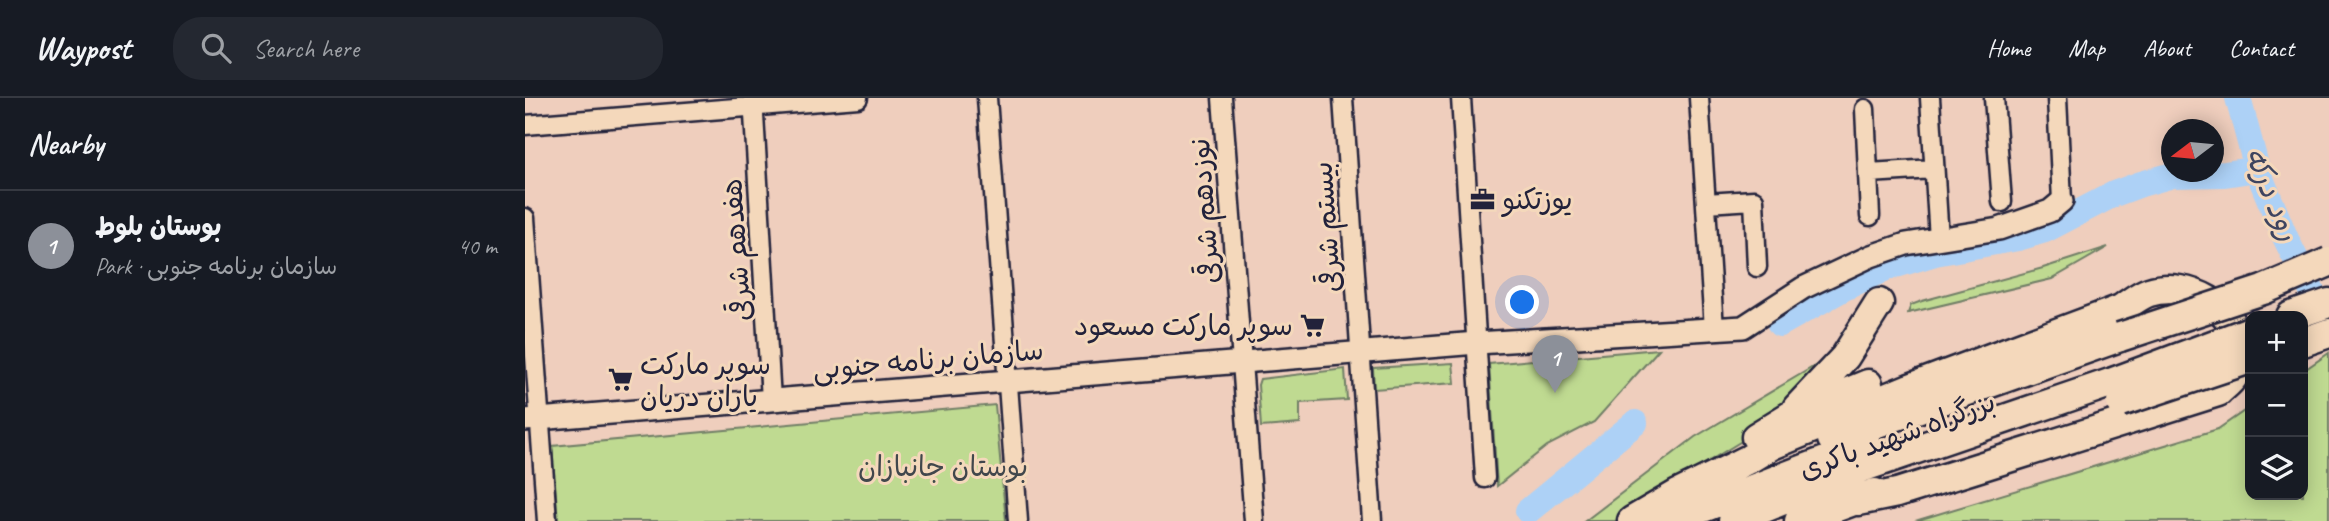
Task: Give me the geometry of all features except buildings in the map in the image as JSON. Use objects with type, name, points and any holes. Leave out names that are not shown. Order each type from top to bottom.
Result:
[{"type":"highway","points":[[2123,344],[2329,262]]},
{"type":"highway","points":[[1678,494],[2123,344],[2329,281]]},
{"type":"highway","points":[[1678,494],[1701,471],[1790,416],[1897,373],[2126,292],[2178,289],[2193,292],[2214,304],[2229,318],[2239,340],[2238,366],[2233,378],[2218,392],[1897,493],[1858,501]]},
{"type":"highway","points":[[1632,521],[1772,444],[1910,388],[2121,309],[2148,292]]},
{"type":"highway","points":[[1790,416],[1845,357],[1879,303]]},
{"type":"highway","points":[[2306,311],[2329,303]]},
{"type":"highway","points":[[1858,501],[2117,392],[2245,333]]},
{"type":"highway","points":[[2308,340],[2329,333]]},
{"type":"highway","name":"بزرگراه شهید باکری","points":[[1669,521],[2123,344]]},
{"type":"highway","points":[[1733,521],[1861,468],[2117,392],[2245,360]]},
{"type":"highway","name":"بزرگراه شهید باکری","points":[[1799,521],[1858,501]]},
{"type":"street","points":[[525,125],[753,102],[858,98]]},
{"type":"street","points":[[987,98],[1018,521]]},
{"type":"street","name":"نوزدهم شرقی","points":[[1222,98],[1254,521]]},
{"type":"street","name":"بیستم شرقی","points":[[1343,98],[1372,521]]},
{"type":"street","points":[[1461,98],[1485,478]]},
{"type":"street","points":[[1699,98],[1714,329]]},
{"type":"street","points":[[1930,98],[1939,239]]},
{"type":"street","points":[[1994,98],[2002,202]]},
{"type":"street","points":[[2057,98],[2062,201]]},
{"type":"street","name":"هفدهم شرقی","points":[[753,102],[771,400]]},
{"type":"street","points":[[1865,110],[1870,216]]},
{"type":"street","points":[[1868,173],[1934,169]]},
{"type":"street","points":[[1706,203],[1754,200],[1757,267]]},
{"type":"street","name":"سازمان برنامه جنوبی","points":[[532,419],[1477,342],[1743,327],[1803,288],[1871,256],[1906,244],[1999,229],[2050,211],[2062,201]]},
{"type":"street","points":[[525,218],[532,419],[547,521]]},
{"type":"green space","points":[[2108,247],[2052,279],[1908,313],[1911,305],[1922,301]]},
{"type":"green space","points":[[1659,349],[1594,422],[1547,446],[1497,486],[1489,364]]},
{"type":"green space","points":[[2329,353],[2329,521],[1915,521],[2218,429],[2245,410],[2245,500],[2308,500],[2308,368]]},
{"type":"green space","points":[[1828,358],[1789,412],[1709,461],[1672,491],[1617,521],[1585,521],[1695,437]]},
{"type":"green space","points":[[1453,363],[1455,383],[1374,389],[1373,368]]},
{"type":"green space","points":[[1345,369],[1347,400],[1300,403],[1300,424],[1261,427],[1258,385],[1260,379]]},
{"type":"green space","name":"بوستان جانبازان","points":[[995,405],[1006,521],[558,521],[552,446]]},
{"type":"waterway","name":"رود درکه","points":[[2238,98],[2257,169],[2286,239],[2329,326]]},
{"type":"waterway","points":[[1780,324],[1886,268],[1935,253],[2018,238],[2045,230],[2114,194],[2141,184],[2173,175],[2225,174],[2257,169]]},
{"type":"waterway","points":[[1528,511],[1635,423]]},
{"type":"place","name":"یوزتکنو","points":[[1482,199]]},
{"type":"place","name":"سوپر مارکت مسعود","points":[[1313,325]]},
{"type":"place","name":"سوپر مارکت یاران دریان","points":[[620,380]]},
{"type":"place","name":"بوستان بلوط","points":[[1555,393]]}]
